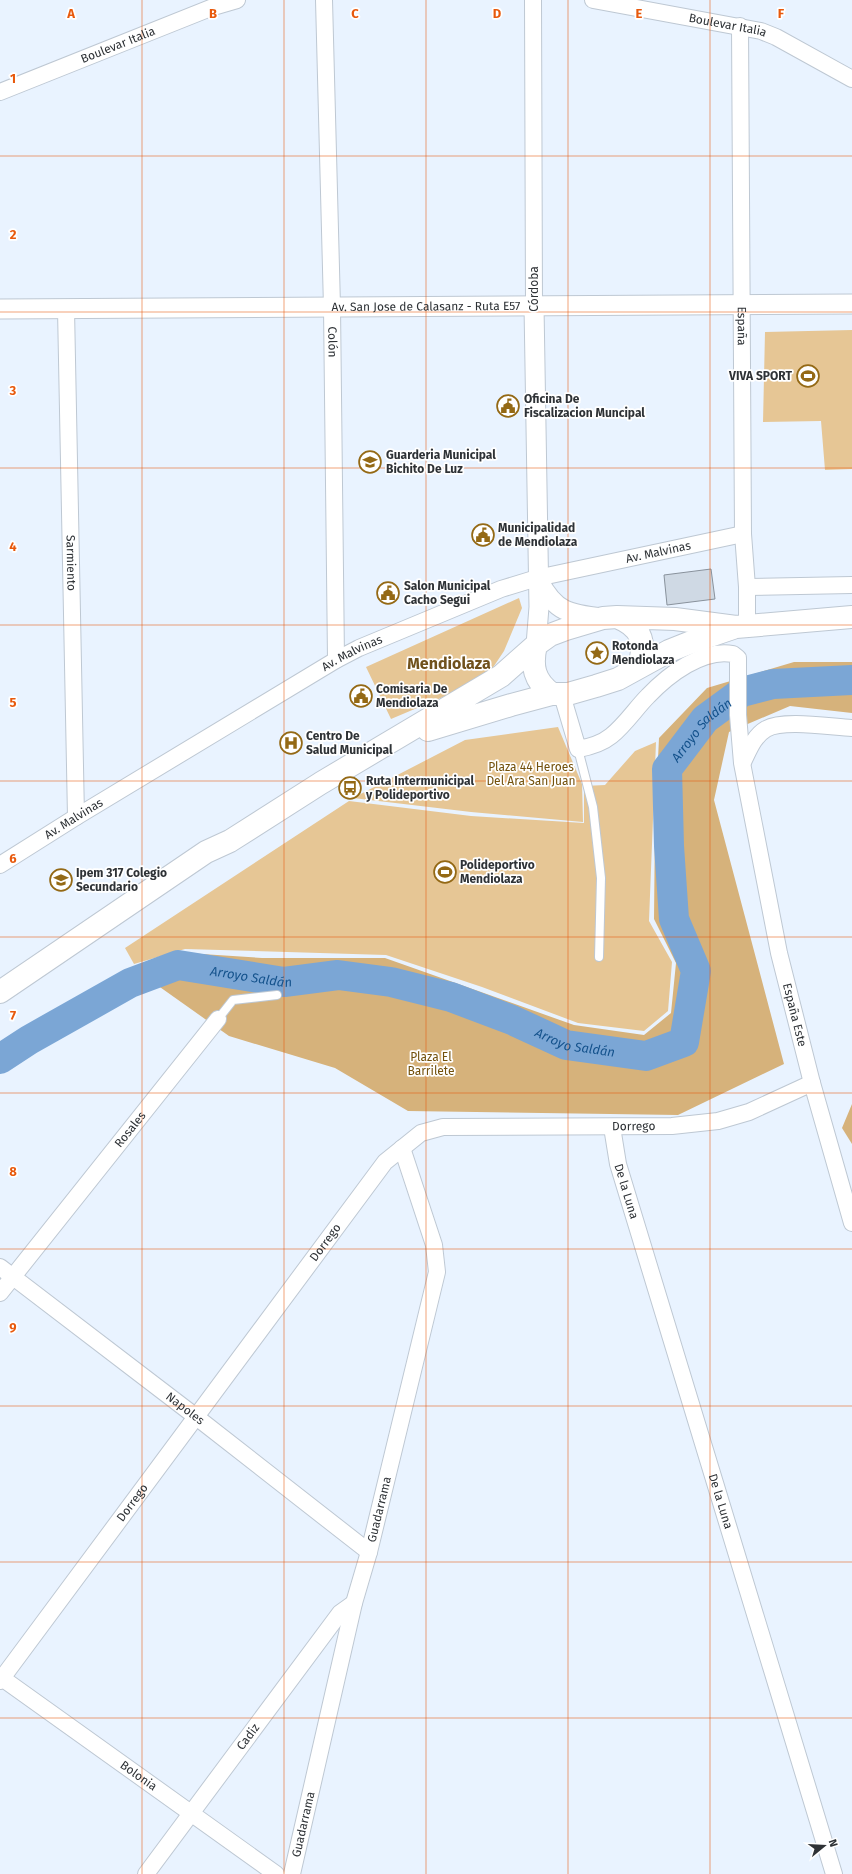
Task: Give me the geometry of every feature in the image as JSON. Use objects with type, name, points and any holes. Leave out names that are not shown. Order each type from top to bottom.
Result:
[{"type":"main road","points":[[0,992],[206,852],[230,841],[321,783],[501,676],[536,645],[550,635],[610,617],[675,619],[742,627]]},
{"type":"main road","points":[[610,617],[629,622],[636,628],[641,638],[643,648],[638,668]]},
{"type":"main road","points":[[392,742],[477,715],[618,679],[669,651],[689,643],[742,627],[852,617]]},
{"type":"main road","points":[[536,645],[533,664],[534,674],[544,688],[557,695]]},
{"type":"main road","points":[[0,1009],[212,858],[230,841]]},
{"type":"street","name":"Boulevar Italia","points":[[0,92],[213,3],[237,0]]},
{"type":"street","name":"Colón","points":[[324,0],[332,308],[336,660]]},
{"type":"street","name":"Córdoba","points":[[533,0],[534,306],[537,578],[539,608],[536,645]]},
{"type":"street","name":"Boulevar Italia","points":[[593,0],[740,26],[776,37],[852,79]]},
{"type":"street","name":"España","points":[[740,26],[743,306],[743,534],[747,587],[742,627]]},
{"type":"street","name":"Av. San Jose de Calasanz - Ruta E57","points":[[0,309],[743,306],[852,304]]},
{"type":"street","name":"Sarmiento","points":[[66,309],[76,816]]},
{"type":"street","name":"Av. Malvinas","points":[[0,865],[76,816],[336,660],[360,648],[502,589],[537,578],[743,534]]},
{"type":"street","points":[[537,578],[546,595],[555,606],[564,611],[577,615],[610,617]]},
{"type":"street","points":[[747,587],[852,585]]},
{"type":"street","name":"España Este","points":[[578,749],[593,746],[611,736],[649,695],[667,679],[699,659],[716,653],[733,654],[738,658],[738,715],[742,763],[779,953],[812,1083],[852,1223]]},
{"type":"street","points":[[557,695],[578,749]]},
{"type":"street","points":[[742,763],[752,741],[766,729],[785,724],[852,728]]},
{"type":"street","name":"Rosales","points":[[0,1293],[6,1272],[218,1019]]},
{"type":"street","name":"Dorrego","points":[[1,1679],[385,1162],[421,1133],[443,1127],[672,1126],[718,1121],[750,1112],[812,1083]]},
{"type":"street","name":"De la Luna","points":[[612,1126],[618,1164],[834,1874]]},
{"type":"street","name":"Guadarrama","points":[[292,1874],[354,1603],[369,1552],[437,1272],[434,1245],[402,1148]]},
{"type":"street","name":"Napoles","points":[[6,1272],[195,1416],[369,1552]]},
{"type":"street","name":"Cadiz","points":[[146,1874],[340,1613],[354,1603]]},
{"type":"street","name":"Bolonia","points":[[1,1679],[276,1874]]},
{"type":"lane","points":[[578,749],[593,807],[601,878],[598,957]]},
{"type":"lane","name":"Rosales","points":[[218,1019],[233,1000],[276,995]]},
{"type":"green space","name":"VIVA SPORT","points":[[852,330],[852,469],[825,470],[821,421],[763,422],[765,332]]},
{"type":"green space","points":[[519,598],[522,608],[504,651],[492,669],[455,692],[391,719],[366,667]]},
{"type":"green space","name":"Plaza El Barrilete","points":[[794,662],[852,662],[852,713],[790,706],[729,732],[714,800],[784,1064],[678,1115],[408,1111],[335,1068],[229,1036],[133,968],[186,953],[262,958],[385,958],[574,1025],[644,1035],[671,1013],[676,963],[654,919],[655,822],[659,738],[707,688]]},
{"type":"green space","name":"Plaza 44 Heroes Del Ara San Juan","points":[[558,727],[582,784],[583,822],[471,812],[353,798],[465,740]]},
{"type":"green space","name":"Polideportivo Mendiolaza","points":[[656,742],[649,921],[672,962],[668,1011],[644,1031],[578,1023],[482,987],[386,955],[185,949],[134,964],[125,948],[349,801],[471,816],[584,823],[584,786],[605,785],[635,751]]},
{"type":"green space","points":[[852,1104],[852,1144],[842,1128]]},
{"type":"building","points":[[711,569],[715,599],[667,605],[664,575]]},
{"type":"waterway","name":"Arroyo Saldán","points":[[0,1059],[29,1040],[130,983],[178,965],[284,982],[338,975],[391,982],[451,997],[512,1020],[566,1045],[646,1056],[684,1042],[696,971],[674,919],[669,846],[667,769],[705,719],[742,692],[773,684],[852,680]]},
{"type":"place","name":"VIVA SPORT","points":[[808,376]]},
{"type":"place","name":"Oficina De Fiscalizacion Muncipal","points":[[508,406]]},
{"type":"place","name":"Guarderia Municipal Bichito De Luz","points":[[370,462]]},
{"type":"place","name":"Municipalidad de Mendiolaza","points":[[483,535]]},
{"type":"place","name":"Salon Municipal Cacho Segui","points":[[388,593]]},
{"type":"place","name":"Rotonda Mendiolaza","points":[[597,653]]},
{"type":"place","name":"Comisaria De Mendiolaza","points":[[361,696]]},
{"type":"place","name":"Centro De Salud Municipal","points":[[291,743]]},
{"type":"place","name":"Ruta Intermunicipal y Polideportivo","points":[[350,788]]},
{"type":"place","name":"Polideportivo Mendiolaza","points":[[445,872]]},
{"type":"place","name":"Ipem 317 Colegio Secundario","points":[[61,880]]},
{"type":"district","name":"Mendiolaza","points":[[449,663]]}]
